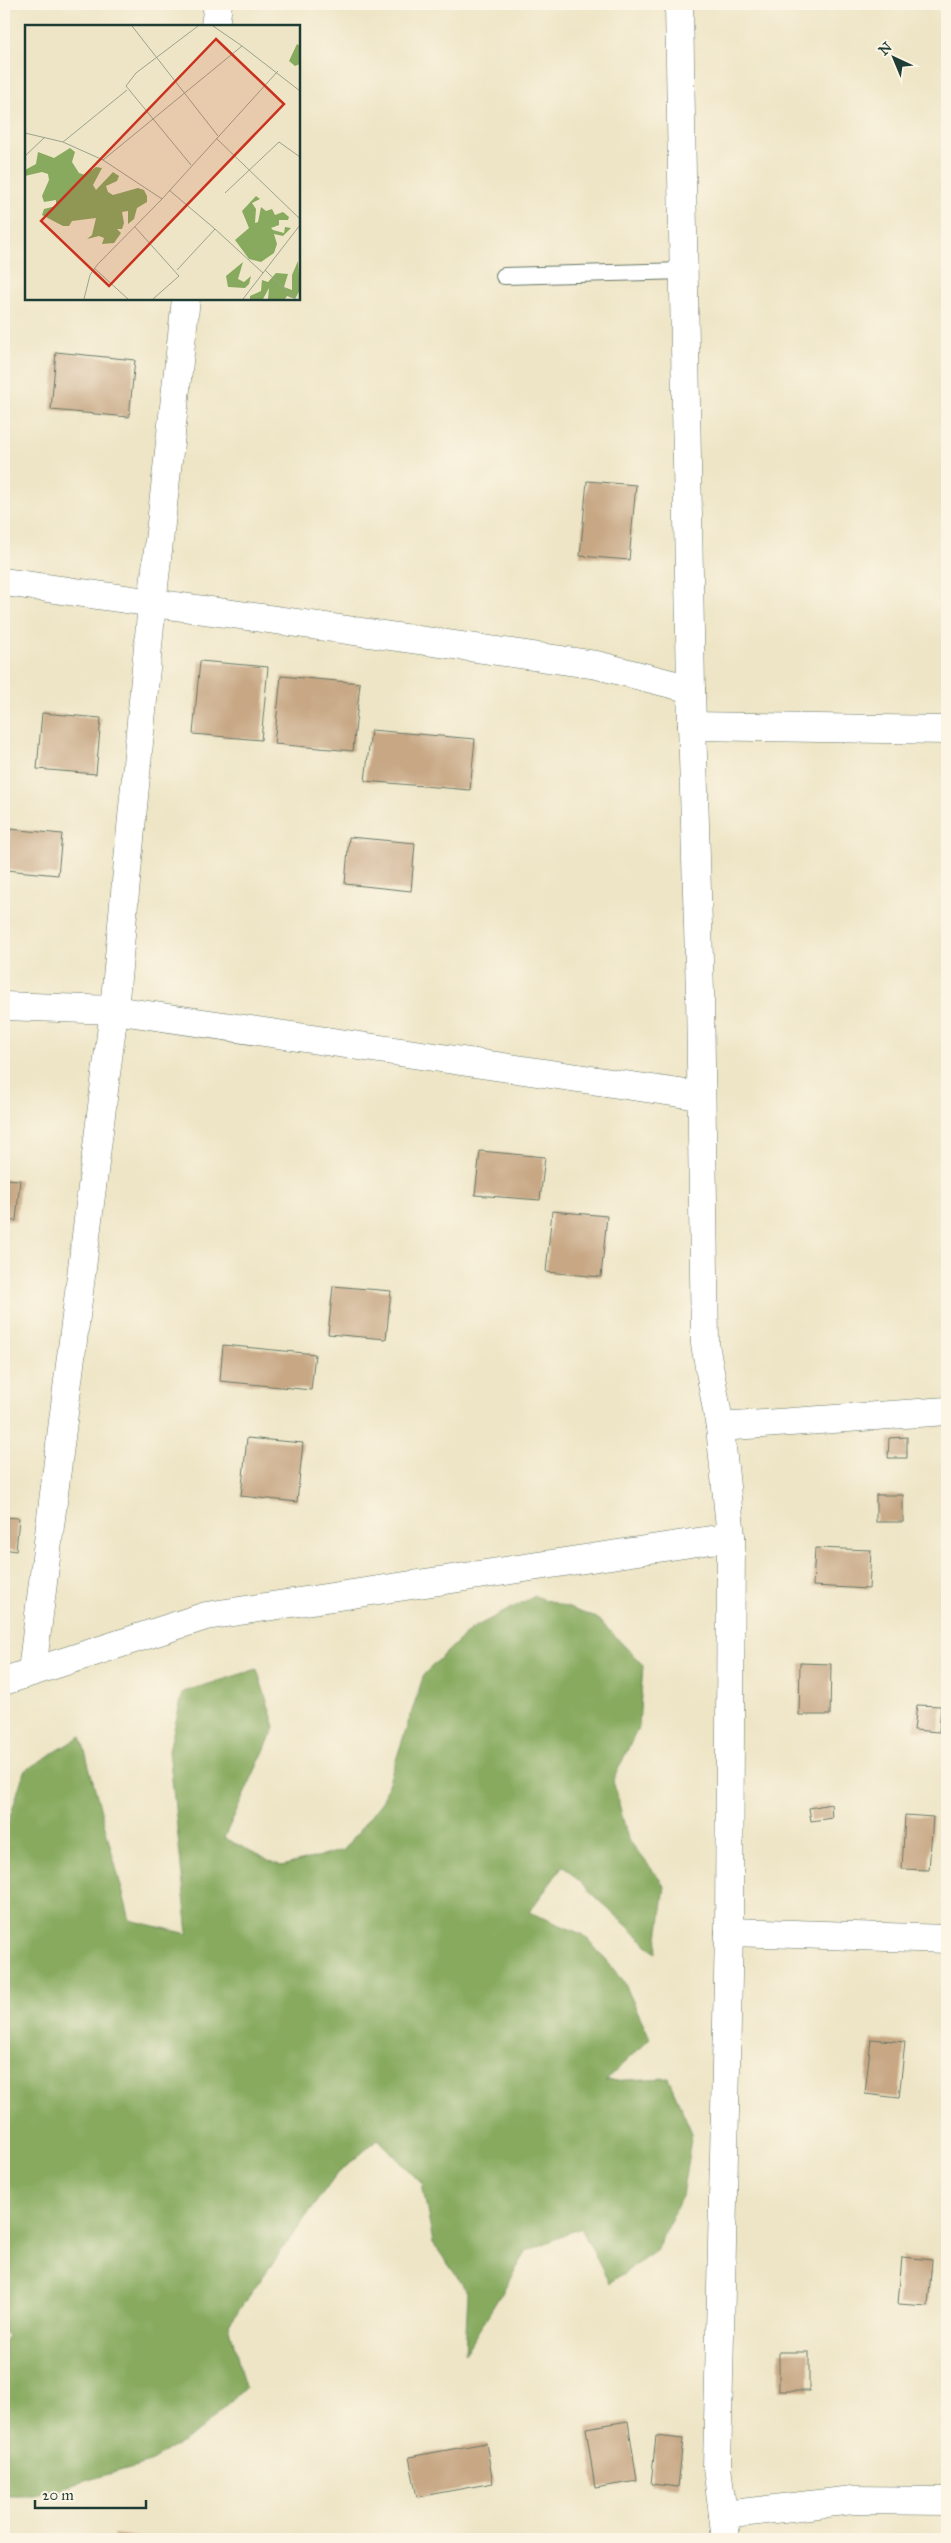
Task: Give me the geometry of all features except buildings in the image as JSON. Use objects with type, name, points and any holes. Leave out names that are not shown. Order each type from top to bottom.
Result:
[{"type":"street","points":[[215,25],[218,4]]},
{"type":"street","points":[[679,4],[691,689],[700,993],[705,1344],[720,1427],[731,1537],[729,1932],[717,2466],[725,2527],[853,2500],[947,2501]]},
{"type":"street","points":[[32,1671],[114,1010],[152,604],[186,300]]},
{"type":"street","points":[[4,582],[597,665],[691,689]]},
{"type":"street","points":[[692,726],[947,730]]},
{"type":"street","points":[[4,1006],[114,1010],[700,1096]]},
{"type":"street","points":[[720,1427],[947,1411]]},
{"type":"street","points":[[4,1681],[206,1616],[731,1537]]},
{"type":"street","points":[[729,1932],[947,1939]]},
{"type":"lane","points":[[504,276],[684,271]]},
{"type":"green space","points":[[535,1596],[597,1618],[643,1665],[639,1726],[613,1780],[628,1839],[665,1886],[656,1953],[563,1866],[529,1912],[584,1935],[623,1980],[650,2038],[605,2081],[668,2078],[692,2133],[682,2196],[656,2251],[609,2283],[581,2228],[527,2251],[465,2353],[468,2292],[433,2243],[422,2184],[378,2139],[335,2176],[229,2324],[245,2388],[202,2429],[150,2462],[34,2496],[4,2496],[4,2344],[8,2336],[4,2332],[4,1852],[5,1834],[24,1771],[81,1736],[130,1920],[188,1934],[169,1750],[183,1692],[257,1669],[275,1727],[224,1838],[281,1866],[344,1850],[383,1800],[424,1674],[471,1629]]}]
